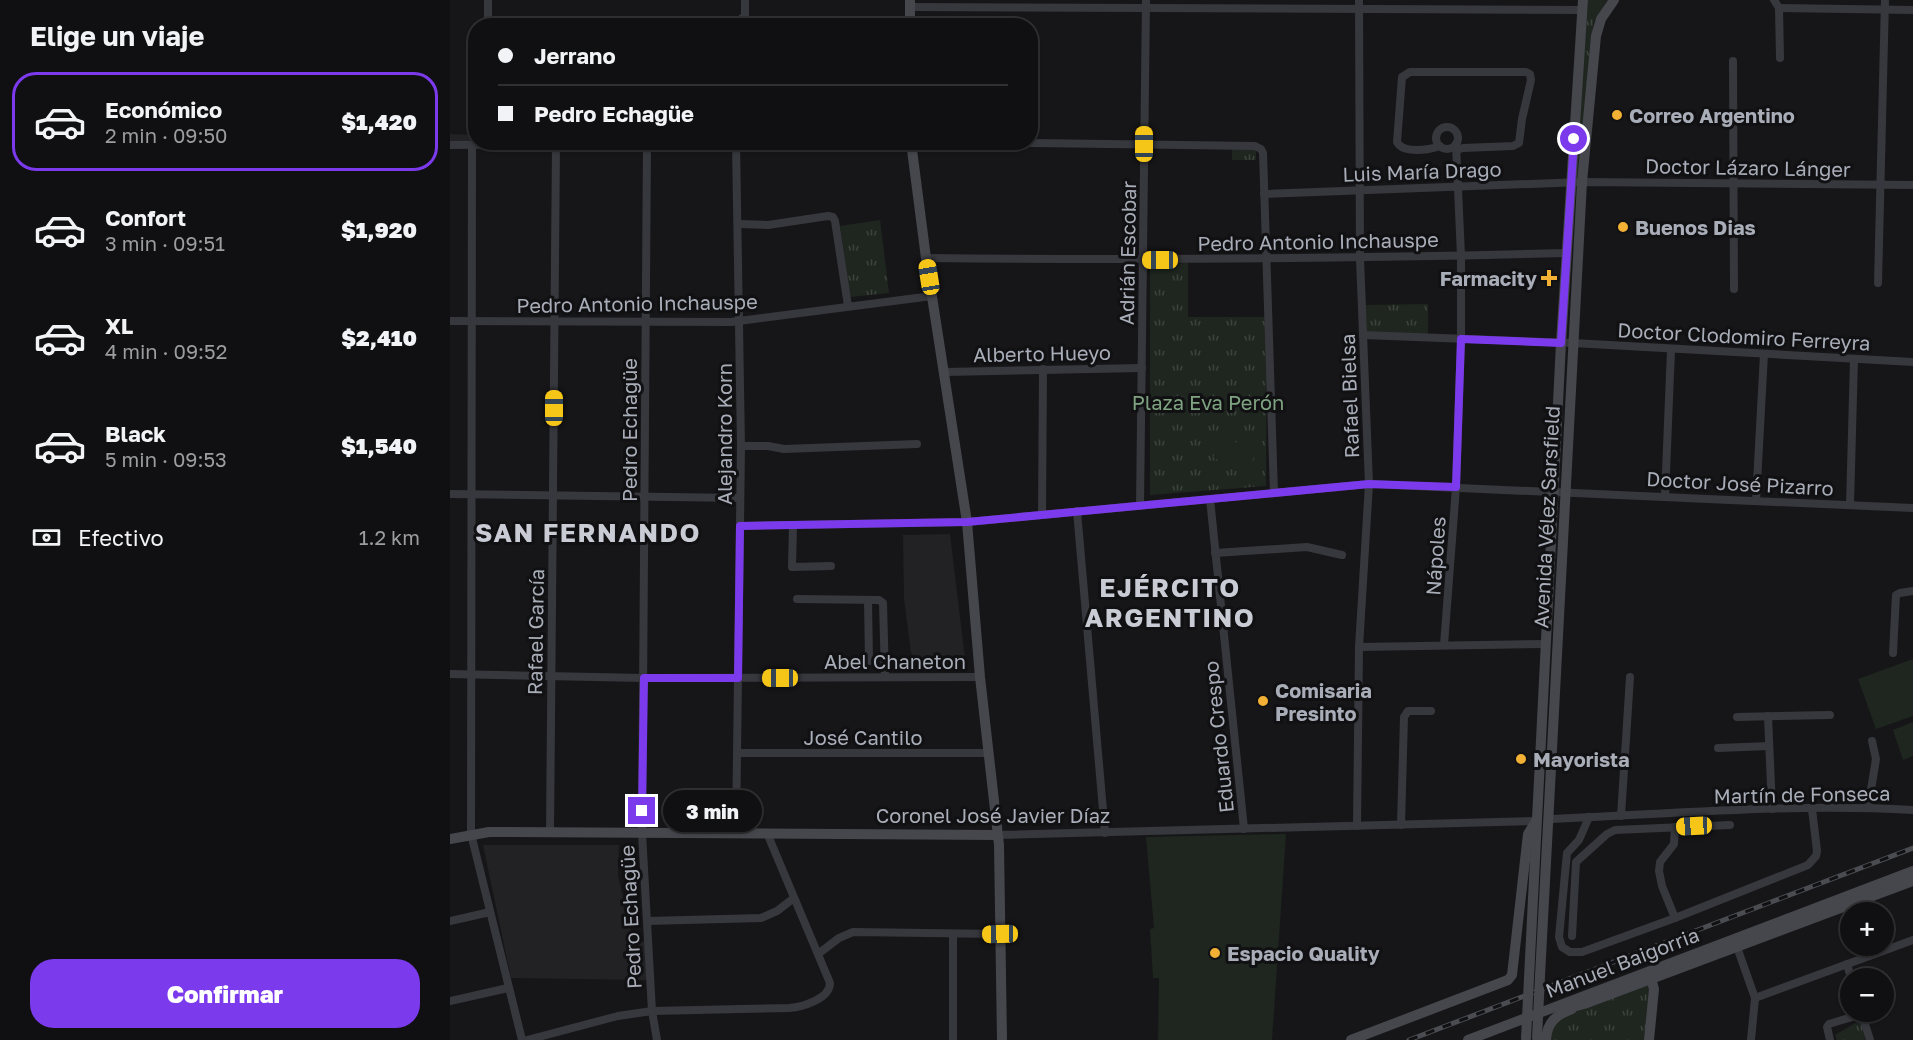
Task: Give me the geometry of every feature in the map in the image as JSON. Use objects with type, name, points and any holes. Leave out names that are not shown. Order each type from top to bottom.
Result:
[{"type":"main road","name":"Avenida Vélez Sarsfield","points":[[1534,1039],[1537,821],[1546,644],[1573,343],[1582,182],[1596,36],[1601,19],[1614,0]]},
{"type":"main road","name":"Avenida Vélez Sarsfield","points":[[1535,977],[1548,819],[1560,492],[1561,343],[1583,5]]},
{"type":"main road","points":[[912,150],[926,258],[967,522],[980,677],[997,835],[1002,1040]]},
{"type":"main road","points":[[1351,1040],[1508,980],[1514,971],[1528,834],[1537,821]]},
{"type":"main road","name":"Coronel José Javier Díaz","points":[[450,839],[489,832],[997,835]]},
{"type":"main road","name":"Manuel Baigorria","points":[[1544,1011],[1564,1010],[1584,1004],[1650,974],[1913,872]]},
{"type":"main road","name":"Manuel Baigorria","points":[[1544,1011],[1737,946],[1913,881]]},
{"type":"main road","points":[[1649,1040],[1654,989],[1650,974]]},
{"type":"main road","points":[[1534,1039],[1562,1012],[1584,1004]]},
{"type":"main road","points":[[1468,1040],[1544,1011]]},
{"type":"street","points":[[488,0],[488,18]]},
{"type":"street","points":[[742,18],[745,16],[745,0]]},
{"type":"street","name":"Rafael Bielsa","points":[[1357,826],[1359,647],[1369,484],[1360,259],[1359,0]]},
{"type":"street","points":[[1470,0],[1470,10]]},
{"type":"street","points":[[1774,0],[1779,8],[1780,58]]},
{"type":"street","points":[[1878,283],[1885,0]]},
{"type":"street","points":[[910,4],[1266,4],[1359,9],[1470,10],[1583,5]]},
{"type":"street","name":"Adrián Escobar","points":[[1140,506],[1146,4]]},
{"type":"street","points":[[1779,8],[1913,10]]},
{"type":"street","points":[[1733,61],[1734,289]]},
{"type":"street","points":[[1440,146],[1433,149],[1404,149],[1397,142],[1402,77],[1405,74],[1410,72],[1526,72],[1530,74],[1531,80],[1519,143],[1513,146],[1446,149],[1436,140],[1437,134],[1445,127],[1455,130],[1458,137],[1456,147]]},
{"type":"street","points":[[1038,143],[1255,146],[1261,149],[1263,153],[1274,493]]},
{"type":"street","points":[[450,145],[468,145]]},
{"type":"street","name":"Nápoles","points":[[1444,645],[1456,487],[1461,339],[1461,256],[1456,147]]},
{"type":"street","points":[[472,150],[471,834],[522,1040]]},
{"type":"street","name":"Rafael García","points":[[550,832],[556,150]]},
{"type":"street","name":"Pedro Echagüe","points":[[647,150],[642,833],[652,1011],[657,1040]]},
{"type":"street","name":"Alejandro Korn","points":[[736,150],[741,446],[736,833]]},
{"type":"street","name":"Luis María Drago","points":[[1264,194],[1582,182]]},
{"type":"street","name":"Doctor Lázaro Lánger","points":[[1582,182],[1913,185]]},
{"type":"street","points":[[738,224],[768,225],[833,217],[848,306]]},
{"type":"street","name":"Pedro Antonio Inchauspe","points":[[926,258],[1360,259],[1566,253]]},
{"type":"street","name":"Pedro Antonio Inchauspe","points":[[450,321],[740,321],[932,296]]},
{"type":"street","points":[[1364,335],[1573,343]]},
{"type":"street","name":"Doctor Clodomiro Ferreyra","points":[[1573,343],[1913,362]]},
{"type":"street","points":[[1665,496],[1671,350]]},
{"type":"street","points":[[1756,501],[1764,354]]},
{"type":"street","points":[[1850,505],[1854,359]]},
{"type":"street","name":"Alberto Hueyo","points":[[944,372],[1142,368]]},
{"type":"street","points":[[1042,515],[1043,369]]},
{"type":"street","points":[[741,446],[784,448],[917,444]]},
{"type":"street","name":"Doctor José Pizarro","points":[[740,526],[967,522],[1369,484],[1913,508]]},
{"type":"street","points":[[450,494],[740,498]]},
{"type":"street","name":"Eduardo Crespo","points":[[1210,499],[1244,829]]},
{"type":"street","points":[[1077,511],[1105,833]]},
{"type":"street","points":[[793,525],[792,567],[831,567]]},
{"type":"street","points":[[1215,553],[1307,547],[1342,555]]},
{"type":"street","points":[[1893,652],[1895,598],[1900,592],[1913,591]]},
{"type":"street","points":[[797,599],[879,600],[882,603],[885,677]]},
{"type":"street","points":[[867,600],[870,661]]},
{"type":"street","points":[[1359,647],[1546,644]]},
{"type":"street","name":"Abel Chaneton","points":[[450,674],[644,678],[980,677]]},
{"type":"street","points":[[1620,816],[1630,677]]},
{"type":"street","points":[[1401,825],[1404,717],[1408,711],[1431,711]]},
{"type":"street","points":[[1737,717],[1830,715]]},
{"type":"street","points":[[1768,716],[1772,809]]},
{"type":"street","points":[[1868,808],[1876,759],[1872,741]]},
{"type":"street","points":[[1718,747],[1769,746]]},
{"type":"street","name":"José Cantilo","points":[[737,753],[988,753]]},
{"type":"street","points":[[1589,818],[1579,840],[1567,853],[1559,937],[1562,947],[1570,952],[1582,952],[1808,865],[1817,851],[1812,808]]},
{"type":"street","name":"Martín de Fonseca","points":[[1548,819],[1812,808],[1913,810]]},
{"type":"street","name":"Coronel José Javier Díaz","points":[[997,835],[1537,821]]},
{"type":"street","points":[[1572,936],[1575,867],[1580,857],[1610,832],[1730,825]]},
{"type":"street","points":[[1675,827],[1674,844],[1659,867],[1662,886],[1675,918]]},
{"type":"street","points":[[527,1040],[618,1016],[652,1011],[797,1008],[826,994],[831,987],[767,833]]},
{"type":"street","points":[[647,921],[761,918],[777,911],[794,898]]},
{"type":"street","points":[[450,921],[490,912]]},
{"type":"street","points":[[818,954],[838,938],[853,932],[1000,934]]},
{"type":"street","points":[[953,934],[953,1040]]},
{"type":"street","points":[[1755,998],[1913,940]]},
{"type":"street","points":[[1737,946],[1755,998],[1751,1040]]},
{"type":"street","points":[[1846,964],[1847,968]]},
{"type":"street","points":[[450,1001],[508,988]]},
{"type":"street","points":[[1830,1040],[1827,1027],[1840,1020]]},
{"type":"street","points":[[1865,1022],[1870,1040]]},
{"type":"shaded area","points":[[450,134],[468,135],[468,142],[450,143]]},
{"type":"shaded area","points":[[950,534],[966,667],[913,668],[904,599],[903,535]]},
{"type":"shaded area","points":[[483,845],[619,845],[618,875],[633,942],[645,942],[647,980],[511,978]]},
{"type":"green space","points":[[1588,0],[1607,0],[1594,22],[1590,44],[1580,177],[1575,176]]},
{"type":"green space","points":[[1232,148],[1256,148],[1256,160],[1232,160]]},
{"type":"green space","points":[[880,220],[889,293],[850,297],[840,226]]},
{"type":"green space","name":"Plaza Eva Perón","points":[[1188,263],[1188,317],[1267,317],[1266,486],[1150,495],[1150,264]]},
{"type":"green space","points":[[1428,304],[1428,334],[1363,335],[1364,305]]},
{"type":"green space","points":[[1227,436],[1255,456],[1243,475],[1213,457]]},
{"type":"green space","points":[[1913,659],[1913,716],[1876,729],[1858,679]]},
{"type":"green space","points":[[1913,722],[1913,756],[1903,760],[1893,730]]},
{"type":"green space","name":"Espacio Quality","points":[[1286,834],[1272,1040],[1158,1040],[1159,978],[1153,978],[1150,929],[1154,928],[1146,837]]},
{"type":"green space","points":[[1651,978],[1649,1040],[1546,1040],[1551,1022]]},
{"type":"green space","points":[[1861,1022],[1865,1040],[1837,1040],[1835,1035]]},
{"type":"railway","points":[[1409,1040],[1913,848]]},
{"type":"place","name":"Correo Argentino","points":[[1617,115]]},
{"type":"place","name":"Buenos Dias","points":[[1623,227]]},
{"type":"place","name":"Farmacity","points":[[1549,278]]},
{"type":"place","name":"Comisaria Presinto","points":[[1263,701]]},
{"type":"place","name":"Mayorista","points":[[1521,759]]},
{"type":"place","name":"Espacio Quality","points":[[1215,953]]},
{"type":"district","name":"SAN FERNANDO","points":[[588,532]]},
{"type":"district","name":"EJÉRCITO ARGENTINO","points":[[1170,602]]},
{"type":"route","points":[[642,811],[644,678],[738,678],[740,526],[967,522],[1369,484],[1456,487],[1461,339],[1561,343],[1574,139]]}]
